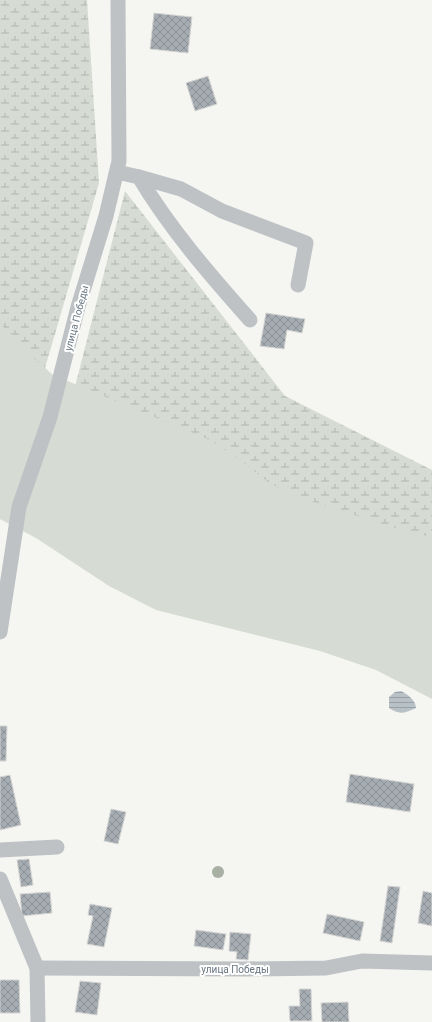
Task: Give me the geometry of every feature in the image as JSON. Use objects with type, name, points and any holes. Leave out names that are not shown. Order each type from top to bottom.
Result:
[{"type":"street","name":"улица Победы","points":[[0,632],[19,507],[50,417],[78,307],[106,216],[120,161],[118,0]]},
{"type":"street","points":[[117,172],[182,189],[222,211],[306,243],[298,286]]},
{"type":"street","points":[[139,177],[153,200],[184,244],[250,320]]},
{"type":"street","points":[[0,850],[57,847]]},
{"type":"street","points":[[0,879],[37,968],[38,1022]]},
{"type":"street","name":"улица Победы","points":[[37,968],[326,968],[362,961],[432,963]]},
{"type":"green space","points":[[0,0],[87,0],[99,183],[5,505],[0,503]]},
{"type":"green space","points":[[125,191],[285,396],[432,470],[432,695],[43,512]]},
{"type":"green space","points":[[0,322],[10,337],[53,375],[210,440],[239,459],[268,482],[292,495],[411,533],[432,537],[432,699],[376,670],[320,651],[156,610],[109,586],[36,538],[0,519]]},
{"type":"shaded area","points":[[401,691],[413,700],[416,708],[409,711],[396,712],[389,708],[389,697],[395,692]]},
{"type":"building","points":[[154,13],[192,17],[188,53],[150,49]]},
{"type":"building","points":[[208,76],[217,104],[195,111],[186,83]]},
{"type":"building","points":[[266,313],[305,319],[302,333],[287,330],[284,349],[260,346]]},
{"type":"building","points":[[0,726],[7,726],[6,761],[0,761]]},
{"type":"building","points":[[350,774],[414,784],[410,812],[346,802]]},
{"type":"building","points":[[10,775],[21,825],[0,830],[0,777]]},
{"type":"building","points":[[111,809],[126,812],[118,844],[104,841]]},
{"type":"building","points":[[29,859],[33,885],[21,887],[17,860]]},
{"type":"building","points":[[388,886],[400,887],[392,943],[380,941]]},
{"type":"building","points":[[423,891],[432,893],[432,926],[418,923]]},
{"type":"building","points":[[50,892],[52,913],[22,916],[20,894]]},
{"type":"building","points":[[90,904],[112,908],[104,947],[87,944],[93,916],[88,915]]},
{"type":"building","points":[[327,914],[364,922],[360,941],[323,933]]},
{"type":"building","points":[[196,930],[226,934],[223,950],[194,946]]},
{"type":"building","points":[[230,932],[251,934],[248,960],[236,959],[237,952],[229,951]]},
{"type":"building","points":[[0,980],[19,980],[20,1013],[0,1013]]},
{"type":"building","points":[[80,981],[101,983],[97,1015],[75,1012]]},
{"type":"building","points":[[299,989],[311,989],[312,1021],[290,1021],[289,1006],[300,1006]]},
{"type":"building","points":[[348,1002],[349,1022],[322,1022],[321,1003]]}]
